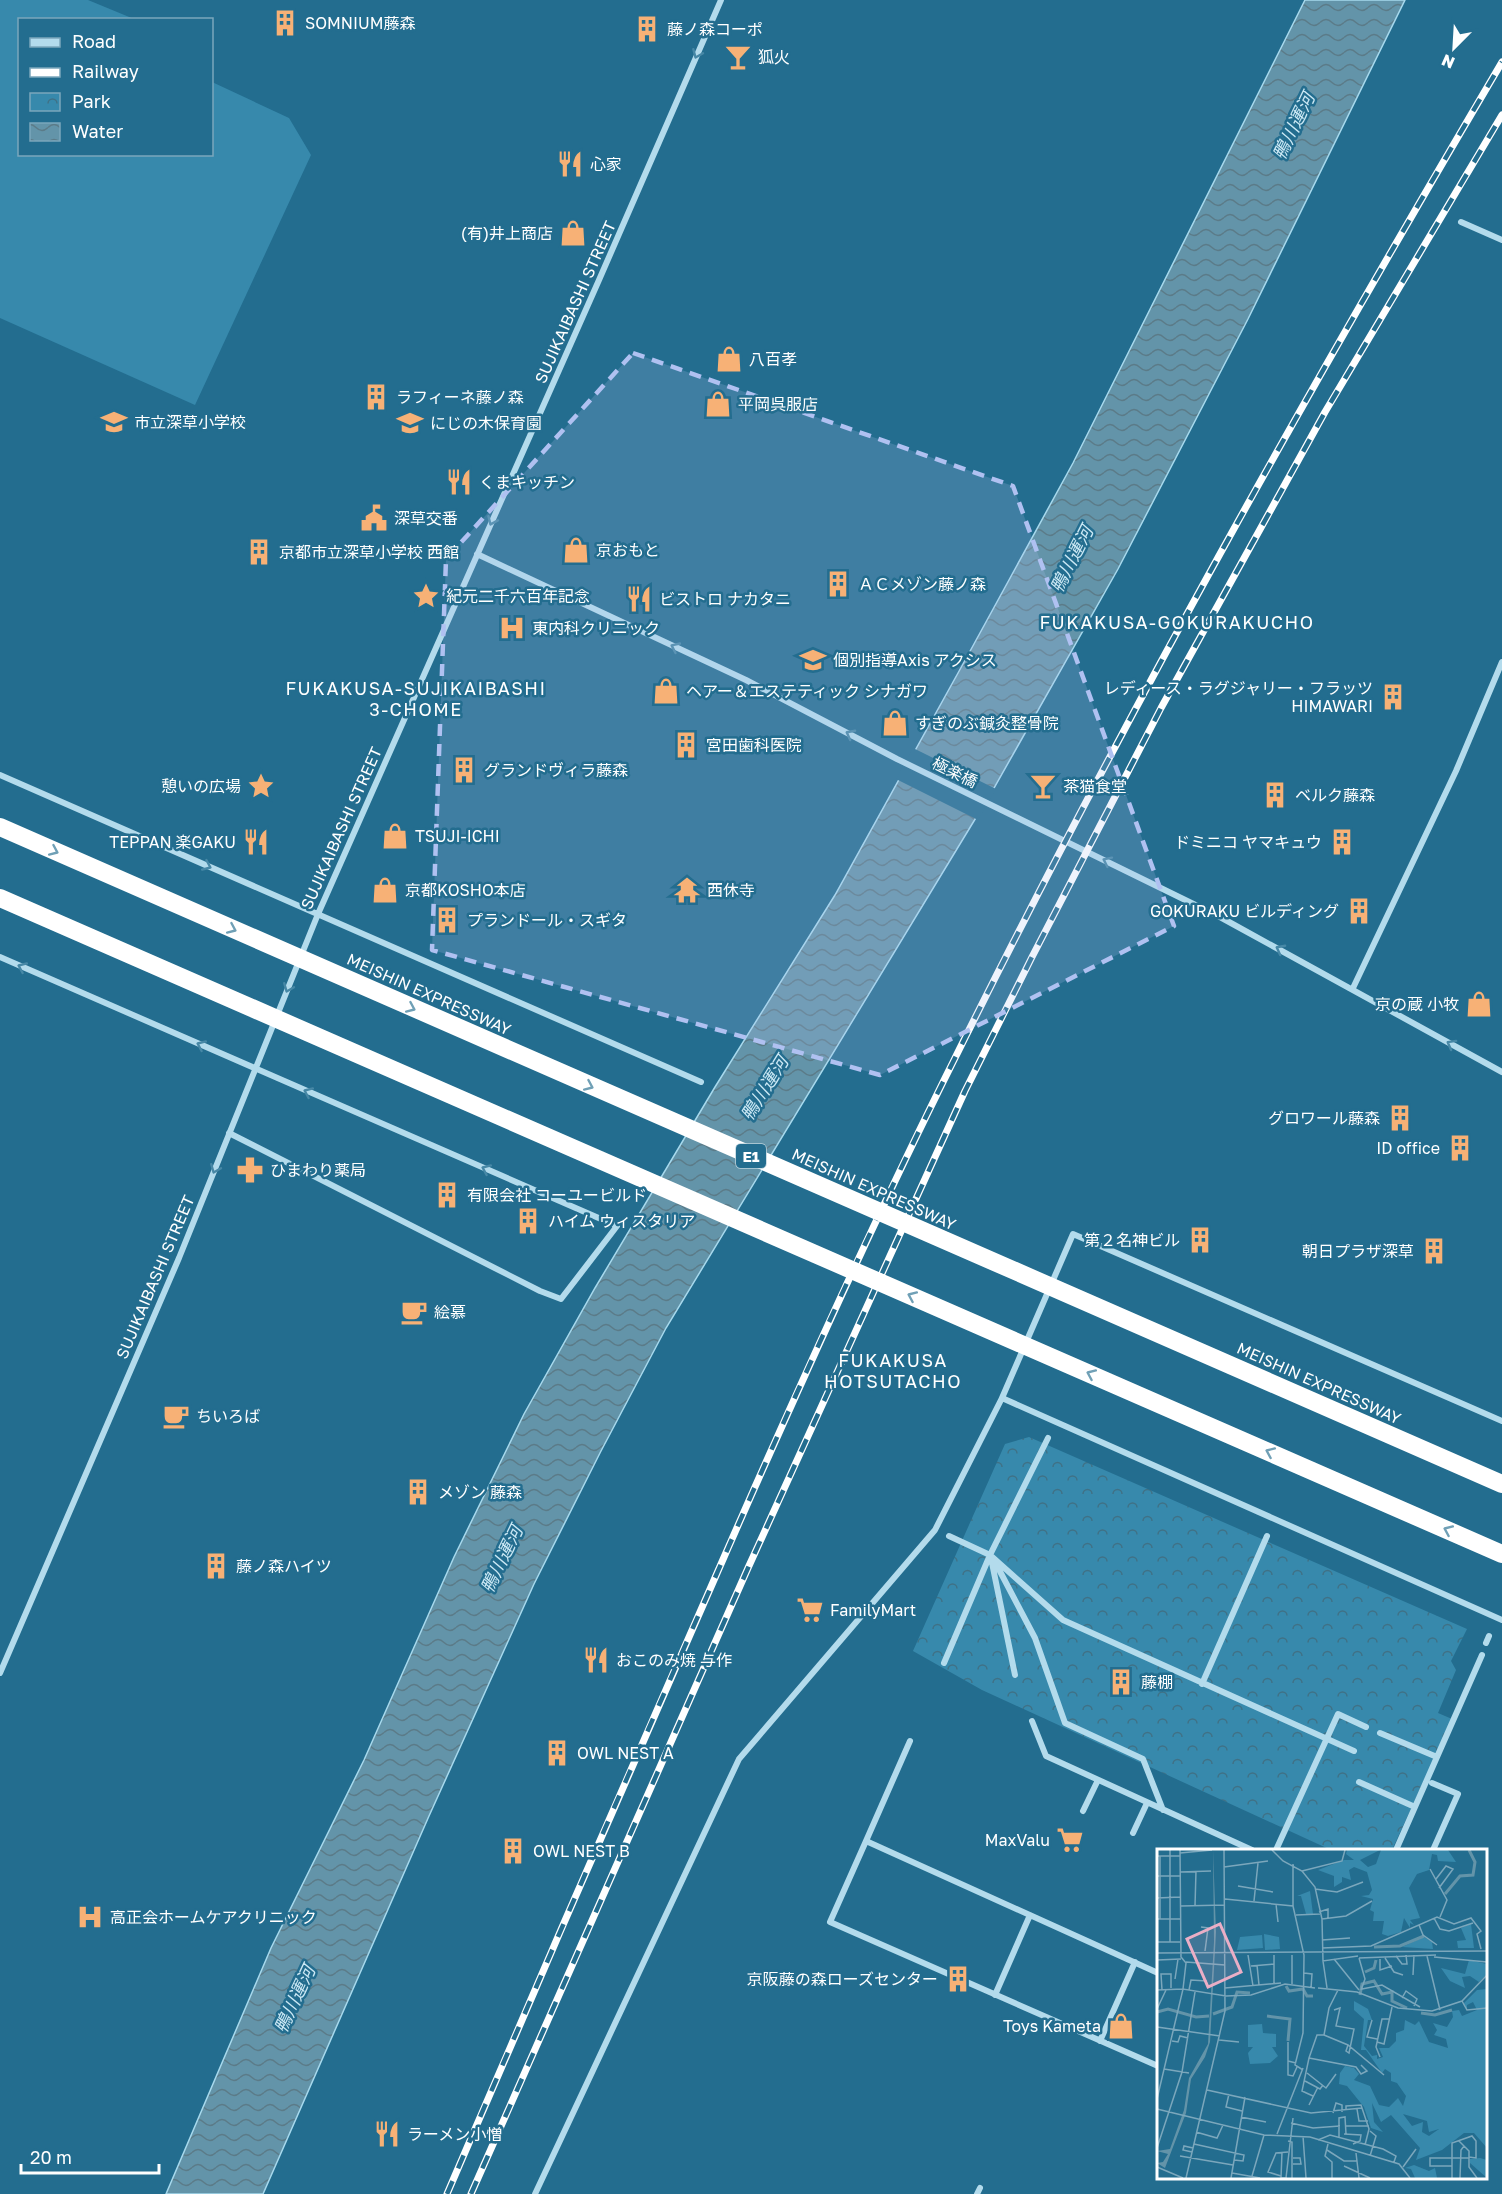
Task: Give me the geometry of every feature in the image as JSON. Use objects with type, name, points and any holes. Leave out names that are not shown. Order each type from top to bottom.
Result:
[{"type":"highway","name":"MEISHIN EXPRESSWAY","points":[[0,827],[1502,1484]]},
{"type":"highway","points":[[0,898],[1502,1554]]},
{"type":"street","name":"SUJIKAIBASHI STREET","points":[[0,1673],[179,1258],[318,914],[721,0]]},
{"type":"street","points":[[1461,222],[1502,240]]},
{"type":"street","name":"極楽橋","points":[[477,554],[746,680],[902,761],[1220,916],[1502,1072]]},
{"type":"street","points":[[1353,988],[1456,771],[1502,662]]},
{"type":"street","points":[[0,775],[701,1082]]},
{"type":"street","points":[[0,957],[617,1226],[561,1299],[540,1291],[229,1133]]},
{"type":"street","points":[[535,2194],[739,1759],[935,1530],[1002,1398],[1073,1234],[1502,1421]]},
{"type":"street","points":[[1002,1398],[1502,1620]]},
{"type":"street","points":[[944,1663],[990,1555],[1048,1438]]},
{"type":"street","points":[[949,1536],[990,1555],[1064,1620],[1354,1751]]},
{"type":"street","points":[[1202,1684],[1266,1536]]},
{"type":"street","points":[[990,1555],[1015,1675]]},
{"type":"street","points":[[990,1555],[1035,1638],[1065,1723],[1143,1759],[1163,1810]]},
{"type":"street","points":[[1486,1643],[1489,1636]]},
{"type":"street","points":[[1397,1849],[1437,1757],[1451,1731],[1482,1655]]},
{"type":"street","points":[[1277,1849],[1338,1714],[1366,1727]]},
{"type":"street","points":[[1032,1721],[1046,1756],[1248,1849]]},
{"type":"street","points":[[1380,1733],[1437,1757]]},
{"type":"street","points":[[910,1741],[830,1922],[1157,2066]]},
{"type":"street","points":[[1083,1811],[1098,1780]]},
{"type":"street","points":[[1359,1782],[1415,1807]]},
{"type":"street","points":[[1432,1783],[1458,1794],[1434,1849]]},
{"type":"street","points":[[1133,1833],[1147,1803]]},
{"type":"street","points":[[866,1841],[1157,1972]]},
{"type":"street","points":[[994,1995],[1030,1915]]},
{"type":"street","points":[[1100,2041],[1135,1962]]},
{"type":"highlighted area","points":[[633,353],[1013,486],[1174,926],[880,1075],[432,950],[446,559]]},
{"type":"green space","points":[[0,0],[88,0],[132,18],[18,18],[18,156],[213,156],[213,82],[289,118],[311,155],[195,405],[0,318]]},
{"type":"green space","points":[[1029,1437],[1467,1629],[1451,1661],[1456,1670],[1438,1713],[1452,1719],[1392,1849],[1329,1849],[982,1690],[913,1651],[1005,1444]]},
{"type":"water","name":"鴨川運河","points":[[1305,0],[1405,0],[1248,319],[1118,569],[994,788],[666,1328],[601,1451],[534,1584],[263,2194],[166,2194],[271,1948],[364,1760],[454,1557],[524,1414],[595,1288],[715,1087],[835,895],[963,664],[1073,463]]},
{"type":"pier","points":[[913,748],[996,789],[978,820],[896,779]]},
{"type":"railway","points":[[447,2194],[772,1448],[861,1252],[955,1058],[1084,805],[1219,556],[1288,431],[1502,62]]},
{"type":"railway","points":[[471,2194],[748,1568],[965,1091],[1161,708],[1325,412],[1502,115]]},
{"type":"place","name":"SOMNIUM藤森","points":[[285,23]]},
{"type":"place","name":"藤ノ森コーポ","points":[[647,29]]},
{"type":"place","name":"狐火","points":[[738,57]]},
{"type":"place","name":"心家","points":[[570,164]]},
{"type":"place","name":"(有)井上商店","points":[[573,233]]},
{"type":"place","name":"八百孝","points":[[729,359]]},
{"type":"place","name":"ラフィーネ藤ノ森","points":[[376,397]]},
{"type":"place","name":"平岡呉服店","points":[[718,404]]},
{"type":"place","name":"市立深草小学校","points":[[114,422]]},
{"type":"place","name":"にじの木保育園","points":[[410,423]]},
{"type":"place","name":"くまキッチン","points":[[459,482]]},
{"type":"place","name":"深草交番","points":[[374,518]]},
{"type":"place","name":"京おもと","points":[[576,550]]},
{"type":"place","name":"京都市立深草小学校 西館","points":[[259,552]]},
{"type":"place","name":"ＡＣメゾン藤ノ森","points":[[838,584]]},
{"type":"place","name":"紀元二千六百年記念","points":[[426,596]]},
{"type":"place","name":"ビストロ ナカタニ","points":[[639,599]]},
{"type":"place","name":"東内科クリニック","points":[[512,628]]},
{"type":"place","name":"個別指導Axis アクシス","points":[[813,660]]},
{"type":"place","name":"ヘアー＆エステティック シナガワ","points":[[666,691]]},
{"type":"place","name":"レディース・ラグジャリー・フラッツ HIMAWARI","points":[[1393,697]]},
{"type":"place","name":"すぎのぶ鍼灸整骨院","points":[[895,723]]},
{"type":"place","name":"宮田歯科医院","points":[[686,745]]},
{"type":"place","name":"グランドヴィラ藤森","points":[[464,770]]},
{"type":"place","name":"憩いの広場","points":[[261,786]]},
{"type":"place","name":"茶猫食堂","points":[[1043,786]]},
{"type":"place","name":"ベルク藤森","points":[[1275,795]]},
{"type":"place","name":"TSUJI-ICHI","points":[[395,836]]},
{"type":"place","name":"TEPPAN 楽GAKU","points":[[256,842]]},
{"type":"place","name":"ドミニコ ヤマキュウ","points":[[1342,842]]},
{"type":"place","name":"京都KOSHO本店","points":[[385,890]]},
{"type":"place","name":"西休寺","points":[[687,890]]},
{"type":"place","name":"GOKURAKU ビルディング","points":[[1359,911]]},
{"type":"place","name":"プランドール・スギタ","points":[[447,920]]},
{"type":"place","name":"京の蔵 小牧","points":[[1479,1004]]},
{"type":"place","name":"グロワール藤森","points":[[1400,1118]]},
{"type":"place","name":"ID office","points":[[1460,1148]]},
{"type":"place","name":"ひまわり薬局","points":[[250,1170]]},
{"type":"place","name":"有限会社 コーユービルド","points":[[447,1195]]},
{"type":"place","name":"ハイム ウィスタリア","points":[[528,1221]]},
{"type":"place","name":"第２名神ビル","points":[[1200,1240]]},
{"type":"place","name":"朝日プラザ深草","points":[[1434,1251]]},
{"type":"place","name":"絵慕","points":[[414,1312]]},
{"type":"place","name":"ちいろば","points":[[176,1416]]},
{"type":"place","name":"メゾン 藤森","points":[[418,1492]]},
{"type":"place","name":"藤ノ森ハイツ","points":[[216,1566]]},
{"type":"place","name":"FamilyMart","points":[[810,1610]]},
{"type":"place","name":"おこのみ焼 与作","points":[[596,1660]]},
{"type":"place","name":"藤棚","points":[[1121,1682]]},
{"type":"place","name":"OWL NEST A","points":[[557,1753]]},
{"type":"place","name":"MaxValu","points":[[1070,1840]]},
{"type":"place","name":"OWL NEST B","points":[[513,1851]]},
{"type":"place","name":"高正会ホームケアクリニック","points":[[90,1917]]},
{"type":"place","name":"京阪藤の森ローズセンター","points":[[958,1979]]},
{"type":"place","name":"Toys Kameta","points":[[1121,2026]]},
{"type":"place","name":"ラーメン小憎","points":[[387,2134]]},
{"type":"district","name":"FUKAKUSA-GOKURAKUCHO","points":[[1177,622]]},
{"type":"district","name":"FUKAKUSA-SUJIKAIBASHI 3-CHOME","points":[[416,698]]},
{"type":"district","name":"FUKAKUSA HOTSUTACHO","points":[[893,1370]]}]
